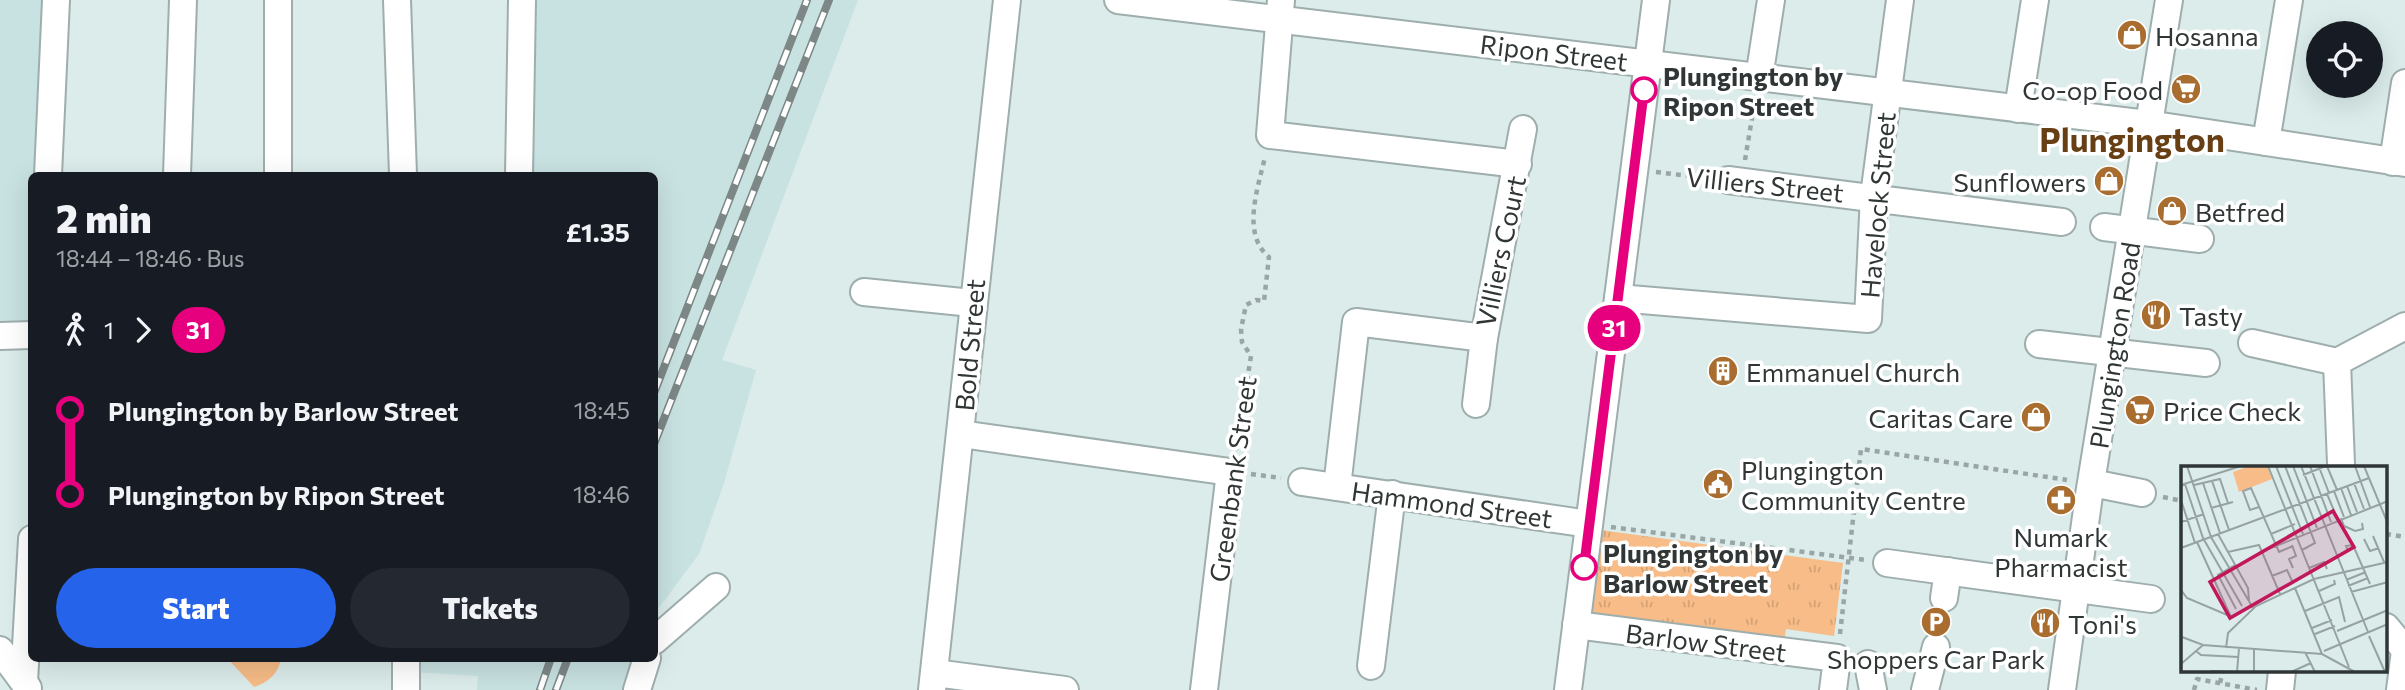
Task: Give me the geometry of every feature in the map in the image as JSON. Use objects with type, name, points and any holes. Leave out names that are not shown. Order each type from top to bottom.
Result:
[{"type":"street","points":[[48,172],[56,0]]},
{"type":"street","points":[[177,172],[183,0]]},
{"type":"street","points":[[278,0],[278,172]]},
{"type":"street","points":[[397,0],[403,172]]},
{"type":"street","points":[[519,172],[522,0]]},
{"type":"street","name":"Bold Street","points":[[934,681],[961,434],[972,303],[1007,0]]},
{"type":"street","name":"Ripon Street","points":[[1118,0],[1280,10],[1759,78],[2148,124],[2399,162]]},
{"type":"street","points":[[1568,690],[1656,0]]},
{"type":"street","points":[[1759,78],[1771,0]]},
{"type":"street","name":"Havelock Street","points":[[1618,298],[1868,320],[1874,196],[1900,0]]},
{"type":"street","points":[[2018,109],[2035,0]]},
{"type":"street","name":"Plungington Road","points":[[2062,690],[2169,0]]},
{"type":"street","points":[[2266,142],[2289,0]]},
{"type":"street","points":[[1270,135],[1280,10]]},
{"type":"street","points":[[2399,162],[2405,83]]},
{"type":"street","name":"Villiers Court","points":[[1336,487],[1356,322],[1484,338],[1523,129]]},
{"type":"street","name":"Villiers Court","points":[[1270,135],[1518,164]]},
{"type":"street","name":"Villiers Street","points":[[1735,181],[1874,196],[2062,222]]},
{"type":"street","points":[[2104,228],[2200,239]]},
{"type":"street","points":[[864,292],[972,303]]},
{"type":"street","points":[[2252,343],[2337,362],[2405,326]]},
{"type":"street","points":[[0,336],[28,335]]},
{"type":"street","points":[[1476,404],[1484,338]]},
{"type":"street","points":[[2039,344],[2206,363]]},
{"type":"street","points":[[2337,362],[2341,464]]},
{"type":"street","points":[[961,434],[1230,472]]},
{"type":"street","name":"Greenbank Street","points":[[1204,690],[1230,472]]},
{"type":"street","name":"Hammond Street","points":[[1302,482],[1589,524]]},
{"type":"street","points":[[2092,484],[2142,493]]},
{"type":"street","points":[[1371,666],[1392,494]]},
{"type":"street","points":[[1888,563],[2151,600]]},
{"type":"street","points":[[1944,598],[1948,571]]},
{"type":"street","points":[[658,638],[716,587]]},
{"type":"street","name":"Barlow Street","points":[[1576,625],[1837,658]]},
{"type":"street","points":[[2388,630],[2405,651],[2400,690]]},
{"type":"street","points":[[1925,690],[1936,647]]},
{"type":"street","points":[[0,650],[27,686]]},
{"type":"street","points":[[1833,690],[1837,658]]},
{"type":"street","points":[[27,686],[28,659]]},
{"type":"street","points":[[406,662],[406,690]]},
{"type":"street","points":[[637,690],[646,662]]},
{"type":"street","points":[[2280,690],[2282,672]]},
{"type":"street","points":[[934,681],[1065,690]]},
{"type":"path","points":[[1735,181],[1759,78]]},
{"type":"path","name":"Greenbank Street","points":[[1230,472],[1251,356],[1242,342],[1241,329],[1246,305],[1256,300],[1264,301],[1269,257],[1259,248],[1253,233],[1270,135]]},
{"type":"path","name":"Villiers Street","points":[[1634,170],[1735,181]]},
{"type":"path","points":[[1837,658],[1861,449],[2092,484]]},
{"type":"path","points":[[1230,472],[1302,482]]},
{"type":"path","name":"Hammond Street","points":[[1589,524],[1888,563]]},
{"type":"path","points":[[2220,683],[2222,672]]},
{"type":"path","points":[[2194,690],[2197,679],[2258,690]]},
{"type":"shaded area","points":[[0,0],[45,0],[40,172],[28,172],[28,326],[0,324]]},
{"type":"shaded area","points":[[532,0],[858,0],[722,360],[756,370],[724,483],[699,554],[658,609],[658,172],[523,172]]},
{"type":"shaded area","points":[[411,662],[633,662],[624,690],[477,690],[478,676],[411,672]]},
{"type":"green space","points":[[1593,529],[1843,563],[1834,636],[1786,629],[1783,647],[1581,620]]},
{"type":"green space","points":[[1704,563],[1764,570],[1758,615],[1699,608]]},
{"type":"green space","points":[[231,662],[280,662],[272,676],[254,687]]},
{"type":"railway","points":[[658,383],[807,0]]},
{"type":"railway","points":[[658,434],[829,0]]},
{"type":"railway","points":[[540,690],[550,662]]},
{"type":"railway","points":[[556,690],[566,662]]},
{"type":"bus line","name":"31","points":[[1584,567],[1644,90]]},
{"type":"place","name":"Hosanna","points":[[2132,35]]},
{"type":"place","name":"Co-op Food","points":[[2186,89]]},
{"type":"place","name":"Plungington by Ripon Street","points":[[1644,90]]},
{"type":"place","name":"Sunflowers","points":[[2109,181]]},
{"type":"place","name":"Betfred","points":[[2172,211]]},
{"type":"place","name":"Tasty","points":[[2156,315]]},
{"type":"place","name":"Emmanuel Church","points":[[1723,371]]},
{"type":"place","name":"Price Check","points":[[2140,410]]},
{"type":"place","name":"Caritas Care","points":[[2036,417]]},
{"type":"place","name":"Plungington Community Centre","points":[[1718,484]]},
{"type":"place","name":"Numark Pharmacist","points":[[2061,500]]},
{"type":"place","name":"Plungington by Barlow Street","points":[[1584,567]]},
{"type":"place","name":"Shoppers Car Park","points":[[1936,622]]},
{"type":"place","name":"Toni's","points":[[2045,623]]},
{"type":"district","name":"Plungington","points":[[2132,138]]}]
